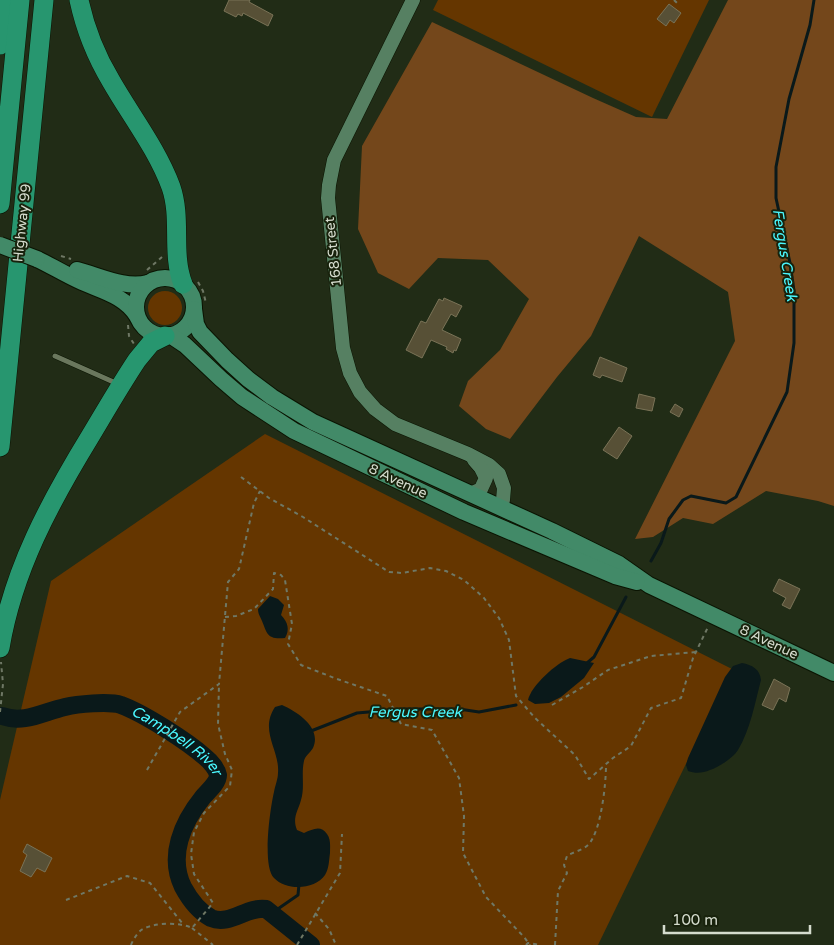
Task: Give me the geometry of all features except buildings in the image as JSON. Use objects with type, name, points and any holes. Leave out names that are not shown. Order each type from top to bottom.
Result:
[{"type":"highway","points":[[0,45],[6,0]]},
{"type":"highway","name":"Highway 99","points":[[0,204],[20,0]]},
{"type":"highway","name":"Highway 99","points":[[0,447],[44,0]]},
{"type":"highway","points":[[79,0],[85,24],[101,63],[158,160],[171,189],[177,221],[176,258],[189,280]]},
{"type":"highway","points":[[0,647],[16,584],[42,520],[121,385],[146,347],[154,340],[167,336]]},
{"type":"main road","name":"168 Street","points":[[413,0],[334,160],[330,175],[328,198],[343,348],[350,374],[360,392],[375,409],[395,424],[468,454],[489,465],[499,474],[504,488],[500,507]]},
{"type":"main road","points":[[0,245],[37,259],[119,283],[136,285],[146,277],[189,280],[192,296],[200,306],[187,326],[180,332],[167,336],[155,334],[147,330],[140,322],[131,317]]},
{"type":"main road","points":[[37,259],[120,299],[129,305],[131,317]]},
{"type":"main road","points":[[131,317],[146,277]]},
{"type":"main road","name":"8 Avenue","points":[[200,306],[196,326],[234,367],[272,396],[313,422],[500,507],[619,564],[649,585],[834,673]]},
{"type":"main road","name":"8 Avenue","points":[[167,336],[184,343],[221,380],[248,402],[287,427],[455,508],[616,576],[649,585]]},
{"type":"main road","points":[[320,444],[342,446],[469,506],[487,510],[500,507]]},
{"type":"main road","name":"168 Street","points":[[468,454],[482,468],[486,478],[481,489],[470,494]]},
{"type":"lane","points":[[55,356],[121,385]]},
{"type":"path","points":[[674,0],[678,4]]},
{"type":"path","points":[[55,254],[72,260]]},
{"type":"path","points":[[146,277],[150,268],[161,257],[170,255]]},
{"type":"path","points":[[189,280],[203,290],[200,306]]},
{"type":"path","points":[[131,317],[132,341],[139,348]]},
{"type":"path","points":[[241,477],[269,498],[303,517],[389,572],[402,573],[430,568],[446,571],[464,580],[484,598],[503,625],[509,640],[516,696],[535,718],[575,755],[589,779],[612,758],[631,746],[651,708],[681,698],[696,652],[713,616]]},
{"type":"path","points":[[192,928],[213,903],[194,874],[191,854],[194,832],[204,812],[230,786],[232,770],[225,754],[218,724],[219,684],[228,582],[239,568],[254,503],[260,491]]},
{"type":"path","points":[[225,617],[236,616],[254,609],[273,588],[274,573],[281,575],[285,580],[292,624],[288,644],[301,664],[337,679],[387,696],[401,724],[432,730],[458,778],[464,816],[463,853],[486,897],[524,937],[528,944],[541,945]]},
{"type":"path","points":[[0,647],[3,684],[0,712]]},
{"type":"path","points":[[552,705],[583,688],[608,670],[651,656],[696,652]]},
{"type":"path","points":[[147,770],[180,712],[219,684]]},
{"type":"path","points":[[555,945],[558,891],[567,873],[564,865],[567,856],[587,846],[594,835],[606,780],[606,765]]},
{"type":"path","points":[[297,945],[340,873],[342,834]]},
{"type":"path","points":[[66,900],[127,876],[150,883],[183,924]]},
{"type":"path","points":[[315,913],[329,929],[336,945]]},
{"type":"path","points":[[131,945],[140,930],[156,925],[183,924],[192,928],[213,945]]},
{"type":"shaded area","points":[[438,0],[709,0],[652,117],[433,10]]},
{"type":"shaded area","points":[[728,0],[834,0],[834,506],[766,491],[713,524],[683,518],[653,537],[635,539],[735,341],[728,292],[639,236],[591,336],[510,439],[486,429],[459,406],[468,381],[500,350],[529,299],[488,260],[438,258],[409,289],[378,273],[358,229],[362,146],[432,22],[636,117],[667,119]]},
{"type":"shaded area","points":[[165,291],[172,292],[177,296],[181,301],[181,315],[177,320],[172,324],[165,325],[158,324],[153,320],[149,315],[148,308],[149,301],[153,296],[158,292]]},
{"type":"shaded area","points":[[265,434],[732,669],[598,945],[0,945],[0,800],[51,581]]},
{"type":"shaded area","points":[[270,596],[278,599],[284,605],[281,615],[288,626],[285,638],[271,637],[265,629],[259,614],[258,609]]},
{"type":"shaded area","points":[[570,658],[594,663],[584,678],[561,697],[549,703],[535,704],[528,700],[534,688],[545,676]]},
{"type":"shaded area","points":[[742,663],[755,668],[761,680],[752,716],[738,750],[726,762],[717,767],[702,772],[694,773],[688,771],[686,765],[688,758],[725,677],[733,666]]},
{"type":"shaded area","points":[[282,705],[301,716],[307,722],[314,734],[315,741],[313,748],[304,761],[302,795],[295,818],[297,830],[304,833],[314,829],[322,829],[328,836],[330,843],[329,864],[325,875],[314,884],[300,887],[293,887],[279,882],[270,872],[268,862],[269,824],[272,800],[278,778],[278,765],[269,732],[269,724],[275,707]]},
{"type":"waterway","name":"Fergus Creek","points":[[651,561],[661,543],[669,519],[683,500],[691,496],[726,503],[736,497],[787,392],[794,343],[794,291],[776,198],[776,167],[789,99],[810,25],[814,0]]},
{"type":"waterway","name":"Fergus Creek","points":[[587,663],[594,657],[626,597]]},
{"type":"waterway","name":"Campbell River","points":[[2,716],[18,719],[70,706],[93,703],[116,704],[141,714],[197,750],[215,768],[218,778],[195,807],[183,829],[177,852],[177,864],[183,887],[195,905],[211,918],[225,920],[252,910],[266,909],[311,945]]},
{"type":"waterway","name":"Fergus Creek","points":[[311,731],[357,713],[403,709],[459,709],[479,712],[516,705]]},
{"type":"waterway","name":"Fergus Creek","points":[[272,913],[298,895],[299,884]]}]
